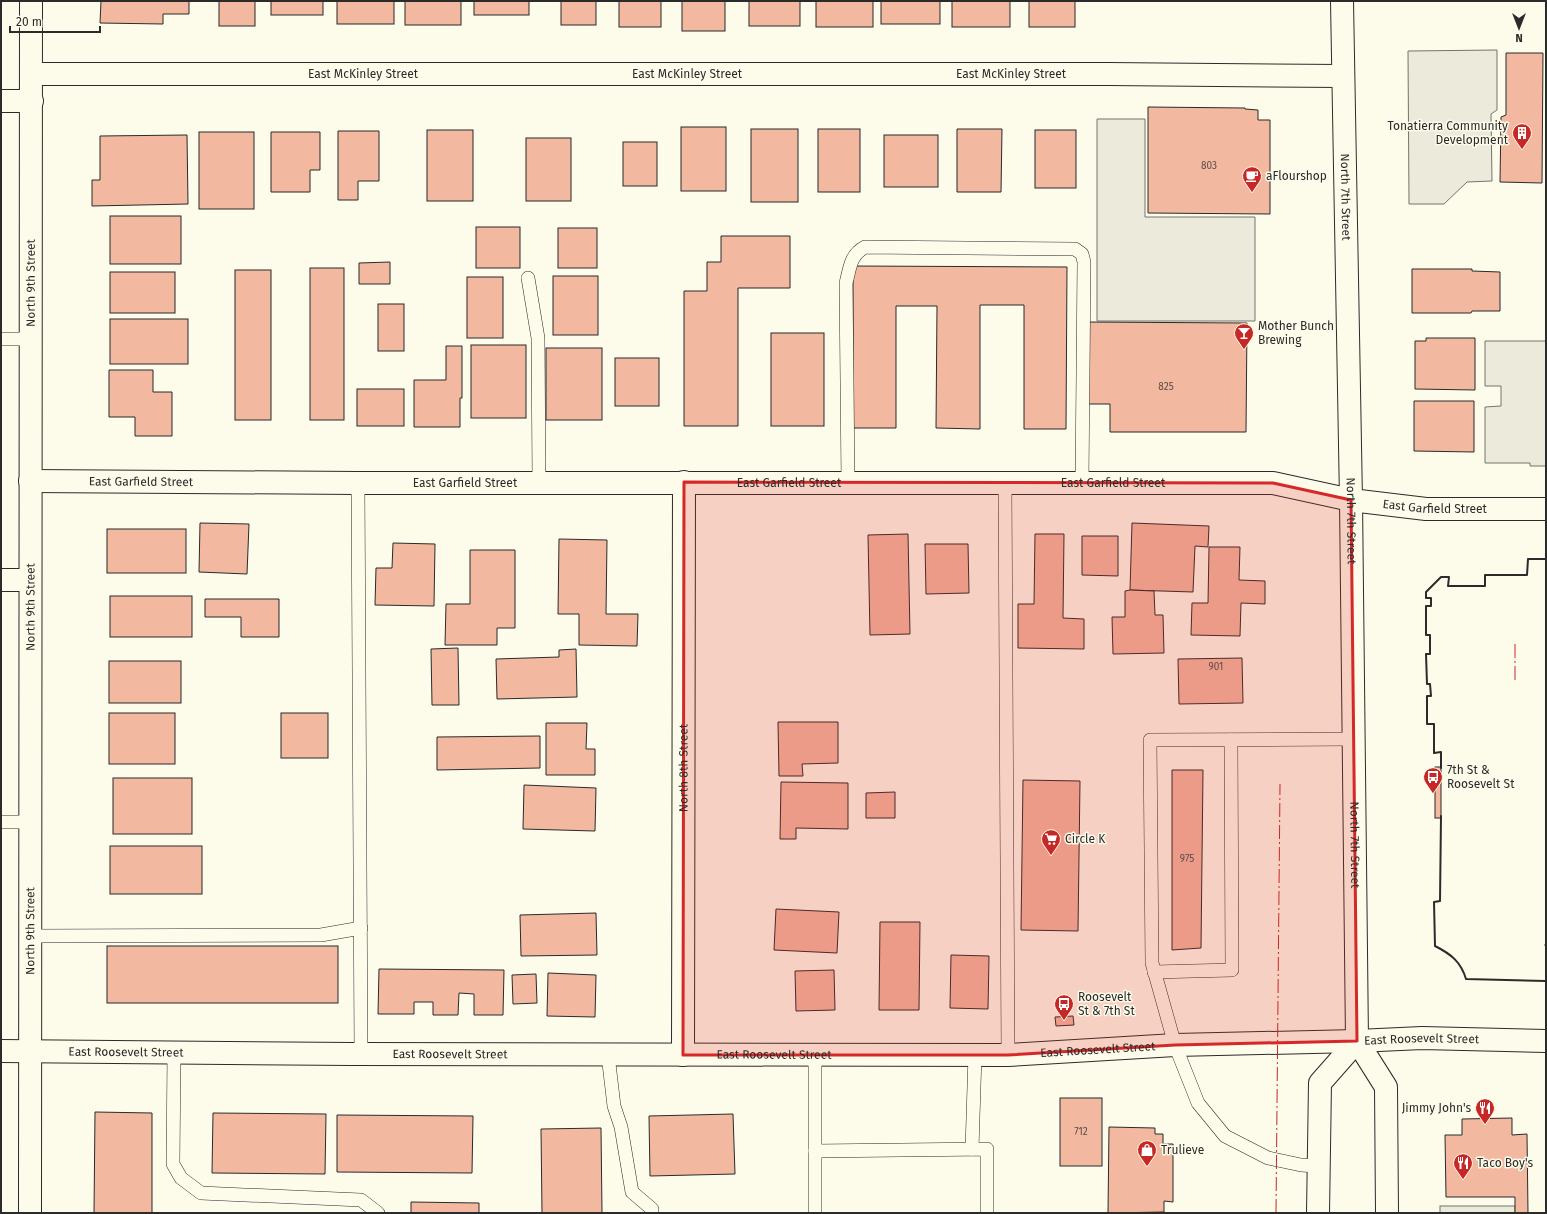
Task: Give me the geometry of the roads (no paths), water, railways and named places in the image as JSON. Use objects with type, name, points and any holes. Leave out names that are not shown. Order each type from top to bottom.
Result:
[{"type":"street","name":"North 9th Street","points":[[30,1213],[29,580],[31,339],[30,219],[32,101],[31,1]]},
{"type":"street","name":"North 7th Street","points":[[1342,1],[1342,76],[1351,500],[1357,1041]]},
{"type":"street","name":"East McKinley Street","points":[[32,74],[1108,74],[1342,76]]},
{"type":"street","points":[[1,101],[32,101]]},
{"type":"street","name":"East Garfield Street","points":[[30,481],[358,483],[1273,483],[1351,500],[1426,509],[1546,509]]},
{"type":"street","name":"North 8th Street","points":[[683,1055],[684,482]]},
{"type":"street","points":[[1,580],[29,580]]},
{"type":"street","name":"East Roosevelt Street","points":[[1,1051],[608,1055],[1008,1055],[1175,1045],[1422,1038],[1546,1041]]},
{"type":"street","points":[[1318,1213],[1320,1083],[1357,1041],[1386,1086],[1386,1213]]},
{"type":"lane","points":[[848,482],[846,283],[851,262],[856,251],[865,247],[873,247],[1076,249],[1082,254],[1084,262],[1084,372],[1082,482]]},
{"type":"lane","points":[[528,278],[538,338],[539,482]]},
{"type":"lane","points":[[1,339],[31,339]]},
{"type":"lane","points":[[1005,482],[1008,1055]]},
{"type":"lane","points":[[358,483],[362,1054]]},
{"type":"lane","points":[[1318,1166],[1301,1165],[1268,1158],[1225,1136],[1198,1103],[1175,1045],[1152,963],[1150,740],[1353,739]]},
{"type":"lane","points":[[1154,972],[1232,970],[1231,740]]},
{"type":"lane","points":[[1,822],[30,822]]},
{"type":"lane","points":[[29,936],[321,935],[361,928]]},
{"type":"lane","points":[[174,1053],[173,1164],[181,1178],[201,1193],[361,1200],[378,1213]]},
{"type":"lane","points":[[608,1055],[614,1106],[621,1127],[632,1192],[652,1209],[652,1213]]},
{"type":"lane","points":[[815,1055],[815,1213]]},
{"type":"lane","points":[[972,1149],[976,1055]]},
{"type":"lane","points":[[815,1151],[987,1149],[987,1213]]},
{"type":"place","name":"Tonatierra Community Development","points":[[1522,150]]},
{"type":"place","name":"aFlourshop","points":[[1252,193]]},
{"type":"place","name":"Mother Bunch Brewing","points":[[1244,350]]},
{"type":"place","name":"7th St & Roosevelt St","points":[[1433,794]]},
{"type":"place","name":"Circle K","points":[[1051,856]]},
{"type":"place","name":"Roosevelt St & 7th St","points":[[1064,1021]]},
{"type":"place","name":"Jimmy John's","points":[[1485,1125]]},
{"type":"place","name":"Trulieve","points":[[1147,1167]]},
{"type":"place","name":"Taco Boy's","points":[[1463,1180]]}]
